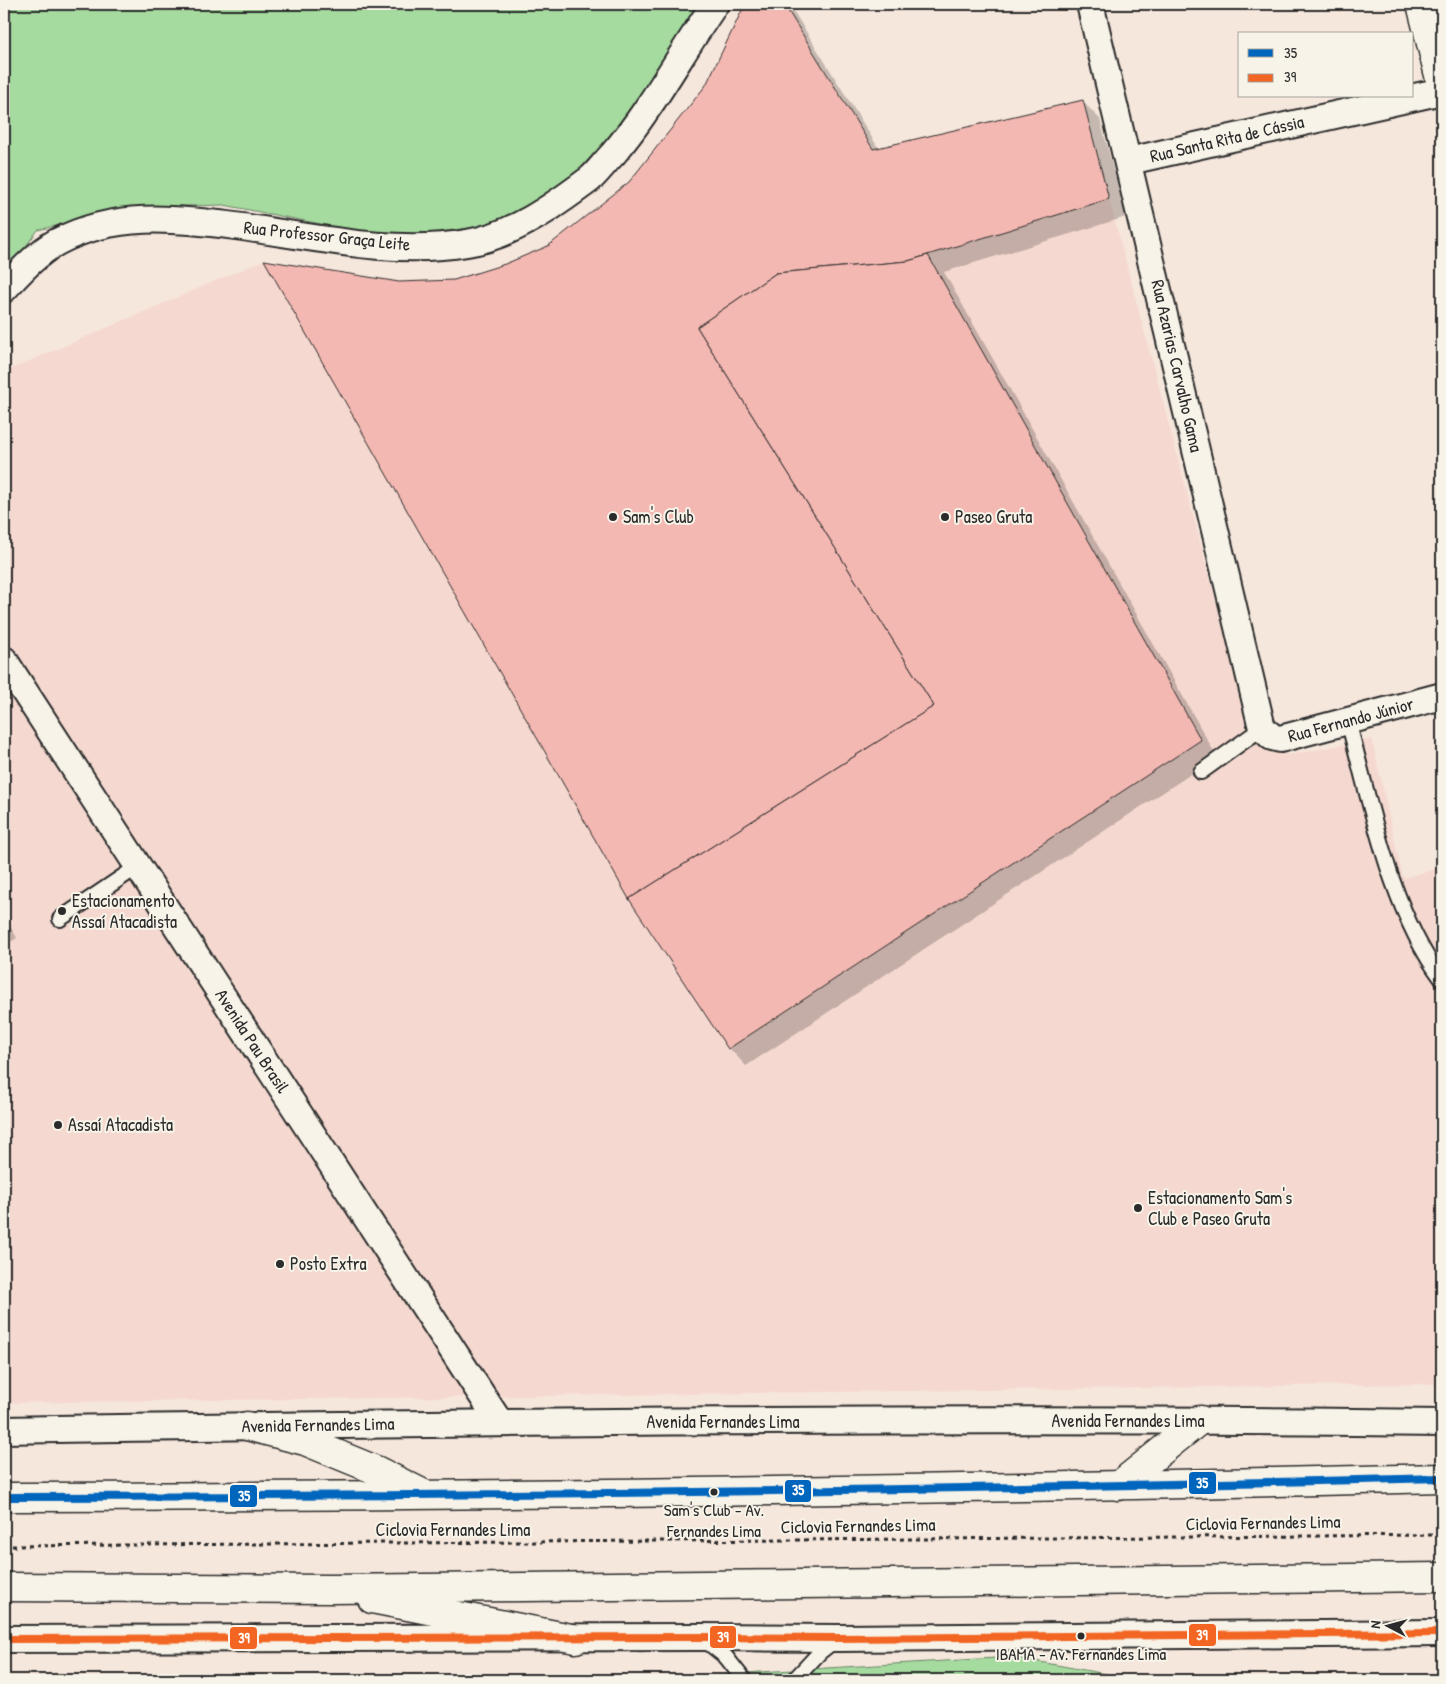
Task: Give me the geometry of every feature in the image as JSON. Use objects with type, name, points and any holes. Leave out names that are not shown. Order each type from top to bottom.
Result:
[{"type":"main road","points":[[1422,4],[1442,89]]},
{"type":"main road","points":[[1118,1486],[1200,1420]]},
{"type":"main road","points":[[247,1426],[305,1441],[428,1496]]},
{"type":"main road","points":[[4,1497],[428,1496],[1118,1486],[1442,1478]]},
{"type":"main road","points":[[4,1587],[332,1589],[1442,1577]]},
{"type":"main road","points":[[332,1589],[402,1606],[576,1639]]},
{"type":"street","name":"Rua Professor Graça Leite","points":[[4,290],[28,264],[56,243],[88,229],[129,219],[193,221],[367,244],[424,247],[468,243],[517,227],[554,205],[592,177],[632,131],[716,4]]},
{"type":"street","name":"Rua Azarias Carvalho Gama","points":[[1090,4],[1129,160],[1262,728]]},
{"type":"street","name":"Rua Santa Rita de Cássia","points":[[1414,95],[1442,89]]},
{"type":"street","name":"Rua Santa Rita de Cássia","points":[[1129,160],[1402,98]]},
{"type":"street","name":"Avenida Pau Brasil","points":[[4,660],[500,1423]]},
{"type":"street","name":"Rua Fernando Júnior","points":[[1262,728],[1272,738],[1280,739],[1442,696]]},
{"type":"street","name":"Avenida Fernandes Lima","points":[[4,1430],[500,1423],[1200,1420],[1442,1423]]},
{"type":"street","points":[[4,1639],[838,1638],[1442,1633]]},
{"type":"lane","points":[[1348,722],[1393,882],[1406,914],[1442,979]]},
{"type":"lane","points":[[1201,772],[1262,728]]},
{"type":"lane","points":[[60,919],[137,867]]},
{"type":"lane","points":[[699,1637],[714,1645],[744,1680]]},
{"type":"lane","points":[[794,1680],[820,1652],[838,1638]]},
{"type":"path","name":"Ciclovia Fernandes Lima","points":[[4,1546],[1442,1535]]},
{"type":"shaded area","points":[[745,4],[784,4],[873,149],[1083,100],[1244,707],[1267,741],[1288,755],[1372,739],[1403,878],[1442,867],[1442,1384],[4,1403],[4,372],[264,260],[399,282],[454,280],[505,264],[548,246],[629,182],[706,85]]},
{"type":"green space","points":[[4,4],[707,4],[580,179],[493,225],[392,238],[224,205],[136,207],[38,230],[4,275]]},
{"type":"green space","points":[[1012,1657],[1140,1680],[675,1680],[759,1672]]},
{"type":"building","name":"Sam's Club","points":[[745,4],[784,4],[873,149],[1083,100],[1109,199],[908,261],[776,273],[697,327],[934,706],[629,899],[264,260],[399,282],[454,280],[505,264],[548,246],[629,182],[706,85]]},
{"type":"building","name":"Paseo Gruta","points":[[928,255],[1201,740],[728,1049],[629,899],[934,706],[697,327],[776,273],[908,261]]},
{"type":"transit line","name":"35","points":[[4,1497],[723,1492],[1442,1478]]},
{"type":"transit line","name":"39","points":[[4,1639],[838,1638],[1442,1633]]},
{"type":"place","name":"Sam's Club","points":[[613,517]]},
{"type":"place","name":"Paseo Gruta","points":[[945,517]]},
{"type":"place","name":"Estacionamento Assaí Atacadista","points":[[62,911]]},
{"type":"place","name":"Assaí Atacadista","points":[[58,1125]]},
{"type":"place","name":"Estacionamento Sam's Club e Paseo Gruta","points":[[1138,1208]]},
{"type":"place","name":"Posto Extra","points":[[280,1264]]},
{"type":"place","name":"Sam's Club - Av. Fernandes Lima","points":[[714,1492]]},
{"type":"place","name":"IBAMA - Av. Fernandes Lima","points":[[1081,1636]]}]
